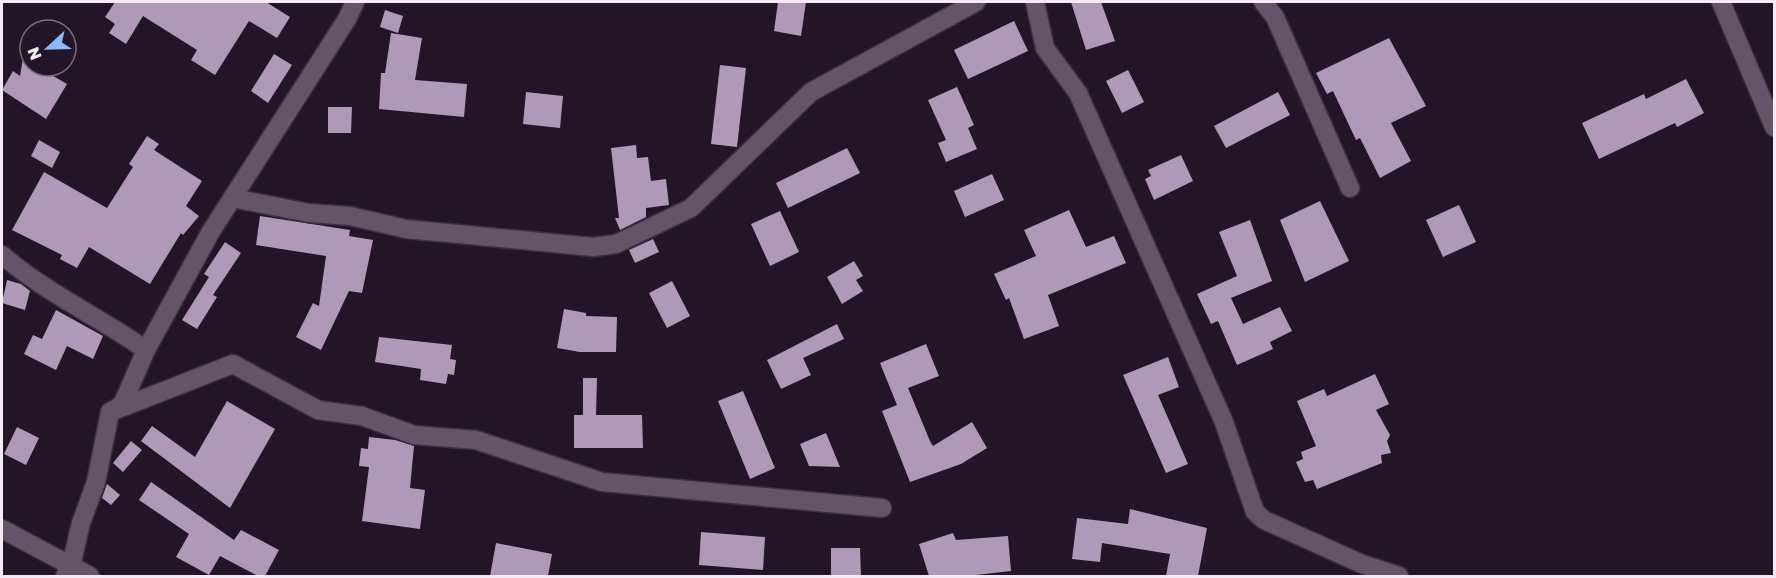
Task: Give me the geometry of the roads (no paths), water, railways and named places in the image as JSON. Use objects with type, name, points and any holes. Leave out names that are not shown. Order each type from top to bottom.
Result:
[{"type":"street","points":[[68,571],[81,523],[96,482],[110,412],[122,405],[146,350],[232,198],[347,19],[355,2]]},
{"type":"street","points":[[232,198],[309,213],[350,216],[406,229],[593,247],[616,244],[691,208],[811,92],[976,2]]},
{"type":"street","points":[[1035,2],[1045,48],[1078,93],[1224,422],[1255,512],[1264,520],[1362,564],[1399,576]]},
{"type":"street","points":[[1263,2],[1275,17],[1350,188]]},
{"type":"street","points":[[1721,2],[1774,127]]},
{"type":"street","points":[[2,255],[28,278],[116,329],[146,350]]},
{"type":"street","points":[[110,412],[233,364],[318,410],[362,416],[414,435],[476,440],[602,482],[882,508]]},
{"type":"street","points":[[2,529],[68,571],[90,576]]}]
